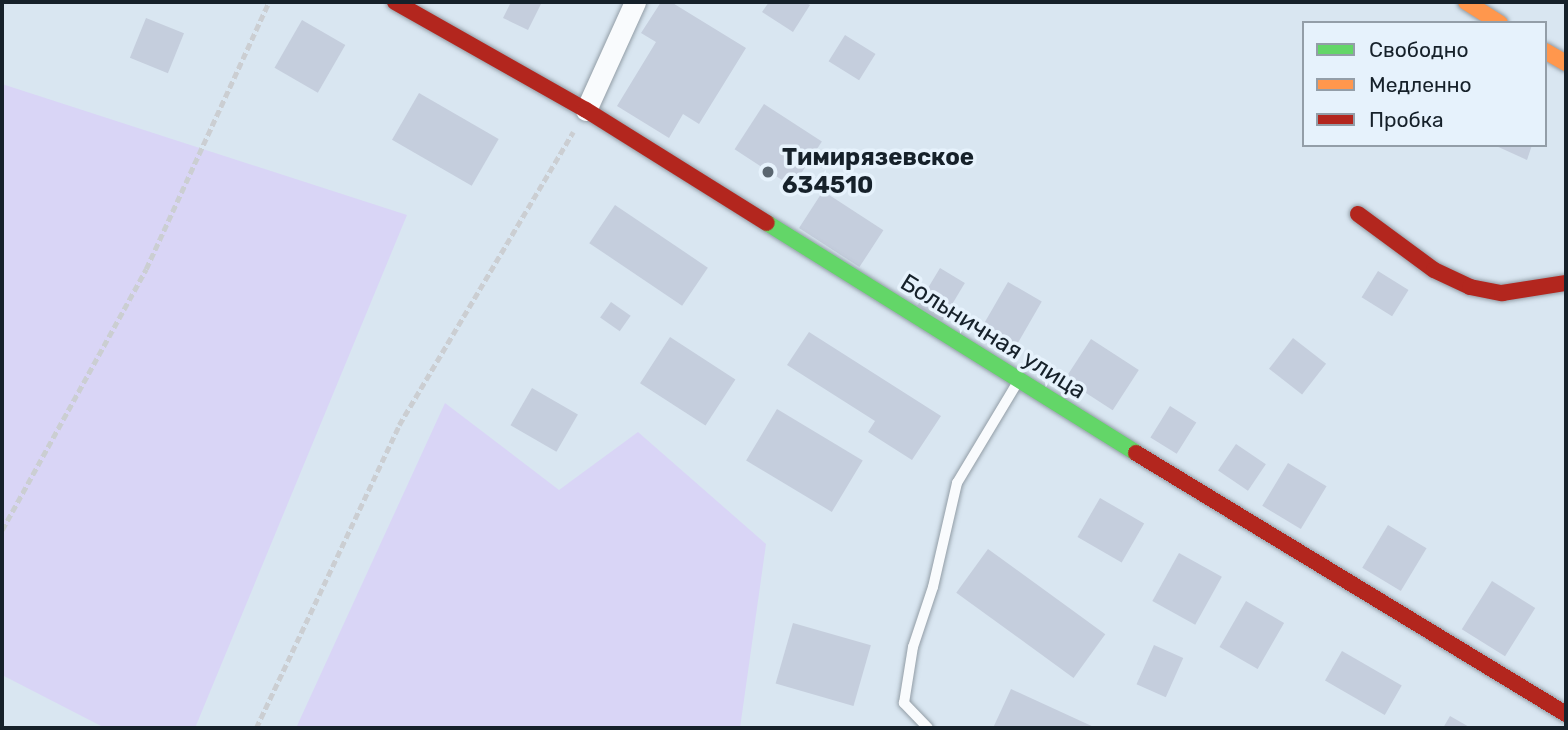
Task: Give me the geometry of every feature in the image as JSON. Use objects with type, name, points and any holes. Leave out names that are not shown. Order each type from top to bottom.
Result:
[{"type":"street","name":"Больничная улица","points":[[395,2],[586,110],[1018,381],[1566,714]]},
{"type":"street","points":[[586,110],[635,2]]},
{"type":"street","points":[[1466,2],[1497,21]]},
{"type":"street","points":[[1547,52],[1566,64]]},
{"type":"street","points":[[1358,214],[1434,270],[1470,287],[1502,293],[1566,283]]},
{"type":"lane","points":[[928,728],[904,703],[913,647],[933,587],[957,483],[1018,381]]},
{"type":"path","points":[[2,530],[146,269],[269,2]]},
{"type":"path","points":[[256,728],[399,425],[586,110]]},
{"type":"shaded area","points":[[2,84],[407,215],[195,728],[105,728],[2,675]]},
{"type":"shaded area","points":[[445,403],[559,490],[638,432],[766,544],[740,728],[296,728]]},
{"type":"building","points":[[511,2],[542,2],[528,30],[503,18]]},
{"type":"building","points":[[661,2],[671,2],[746,48],[699,124],[683,114],[669,138],[617,106],[656,42],[641,33]]},
{"type":"building","points":[[769,2],[804,2],[810,5],[793,32],[762,12]]},
{"type":"building","points":[[146,18],[184,33],[168,73],[130,58]]},
{"type":"building","points":[[302,20],[345,45],[318,93],[274,68]]},
{"type":"building","points":[[845,35],[876,54],[859,80],[829,61]]},
{"type":"building","points":[[419,93],[499,139],[472,186],[392,140]]},
{"type":"building","points":[[764,104],[822,142],[792,187],[735,149]]},
{"type":"building","points":[[1498,147],[1531,147],[1527,160]]},
{"type":"building","points":[[823,191],[883,230],[859,267],[799,228]]},
{"type":"building","points":[[615,205],[708,268],[682,306],[589,243]]},
{"type":"building","points":[[940,268],[965,283],[942,321],[917,306]]},
{"type":"building","points":[[1378,271],[1409,290],[1392,316],[1362,297]]},
{"type":"building","points":[[1008,282],[1042,301],[1015,348],[981,329]]},
{"type":"building","points":[[611,302],[631,316],[620,331],[600,318]]},
{"type":"building","points":[[809,332],[941,416],[912,460],[868,432],[875,421],[787,365]]},
{"type":"building","points":[[670,337],[735,379],[705,426],[640,383]]},
{"type":"building","points":[[1293,338],[1326,364],[1302,395],[1269,369]]},
{"type":"building","points":[[1091,339],[1139,370],[1113,410],[1065,379]]},
{"type":"building","points":[[532,388],[578,414],[556,452],[510,425]]},
{"type":"building","points":[[1170,406],[1196,422],[1177,454],[1150,437]]},
{"type":"building","points":[[777,409],[863,461],[832,512],[746,460]]},
{"type":"building","points":[[1236,444],[1266,464],[1248,491],[1218,471]]},
{"type":"building","points":[[1288,463],[1327,486],[1301,529],[1262,506]]},
{"type":"building","points":[[1100,498],[1144,524],[1122,562],[1078,537]]},
{"type":"building","points":[[1388,525],[1427,548],[1401,591],[1362,568]]},
{"type":"building","points":[[988,549],[1105,634],[1074,678],[956,593]]},
{"type":"building","points":[[1179,553],[1222,577],[1195,625],[1152,601]]},
{"type":"building","points":[[1492,581],[1535,608],[1505,656],[1462,629]]},
{"type":"building","points":[[1246,601],[1284,623],[1258,669],[1220,647]]},
{"type":"building","points":[[793,623],[871,645],[853,706],[776,684]]},
{"type":"building","points":[[1154,645],[1183,658],[1166,697],[1137,684]]},
{"type":"building","points":[[1342,651],[1402,685],[1385,715],[1325,680]]},
{"type":"building","points":[[1011,689],[1096,728],[993,728]]},
{"type":"building","points":[[1450,716],[1471,728],[1443,728]]},
{"type":"traffic: fast","points":[[767,223],[1136,453]]},
{"type":"traffic: slow","points":[[1466,2],[1497,21]]},
{"type":"traffic: slow","points":[[1547,52],[1566,63]]},
{"type":"traffic: jam","points":[[395,2],[586,110],[767,223]]},
{"type":"traffic: jam","points":[[1358,214],[1434,270],[1470,287],[1502,293],[1566,283]]},
{"type":"traffic: jam","points":[[1136,453],[1566,714]]},
{"type":"place","name":"Тимирязевское 634510","points":[[768,172]]}]
